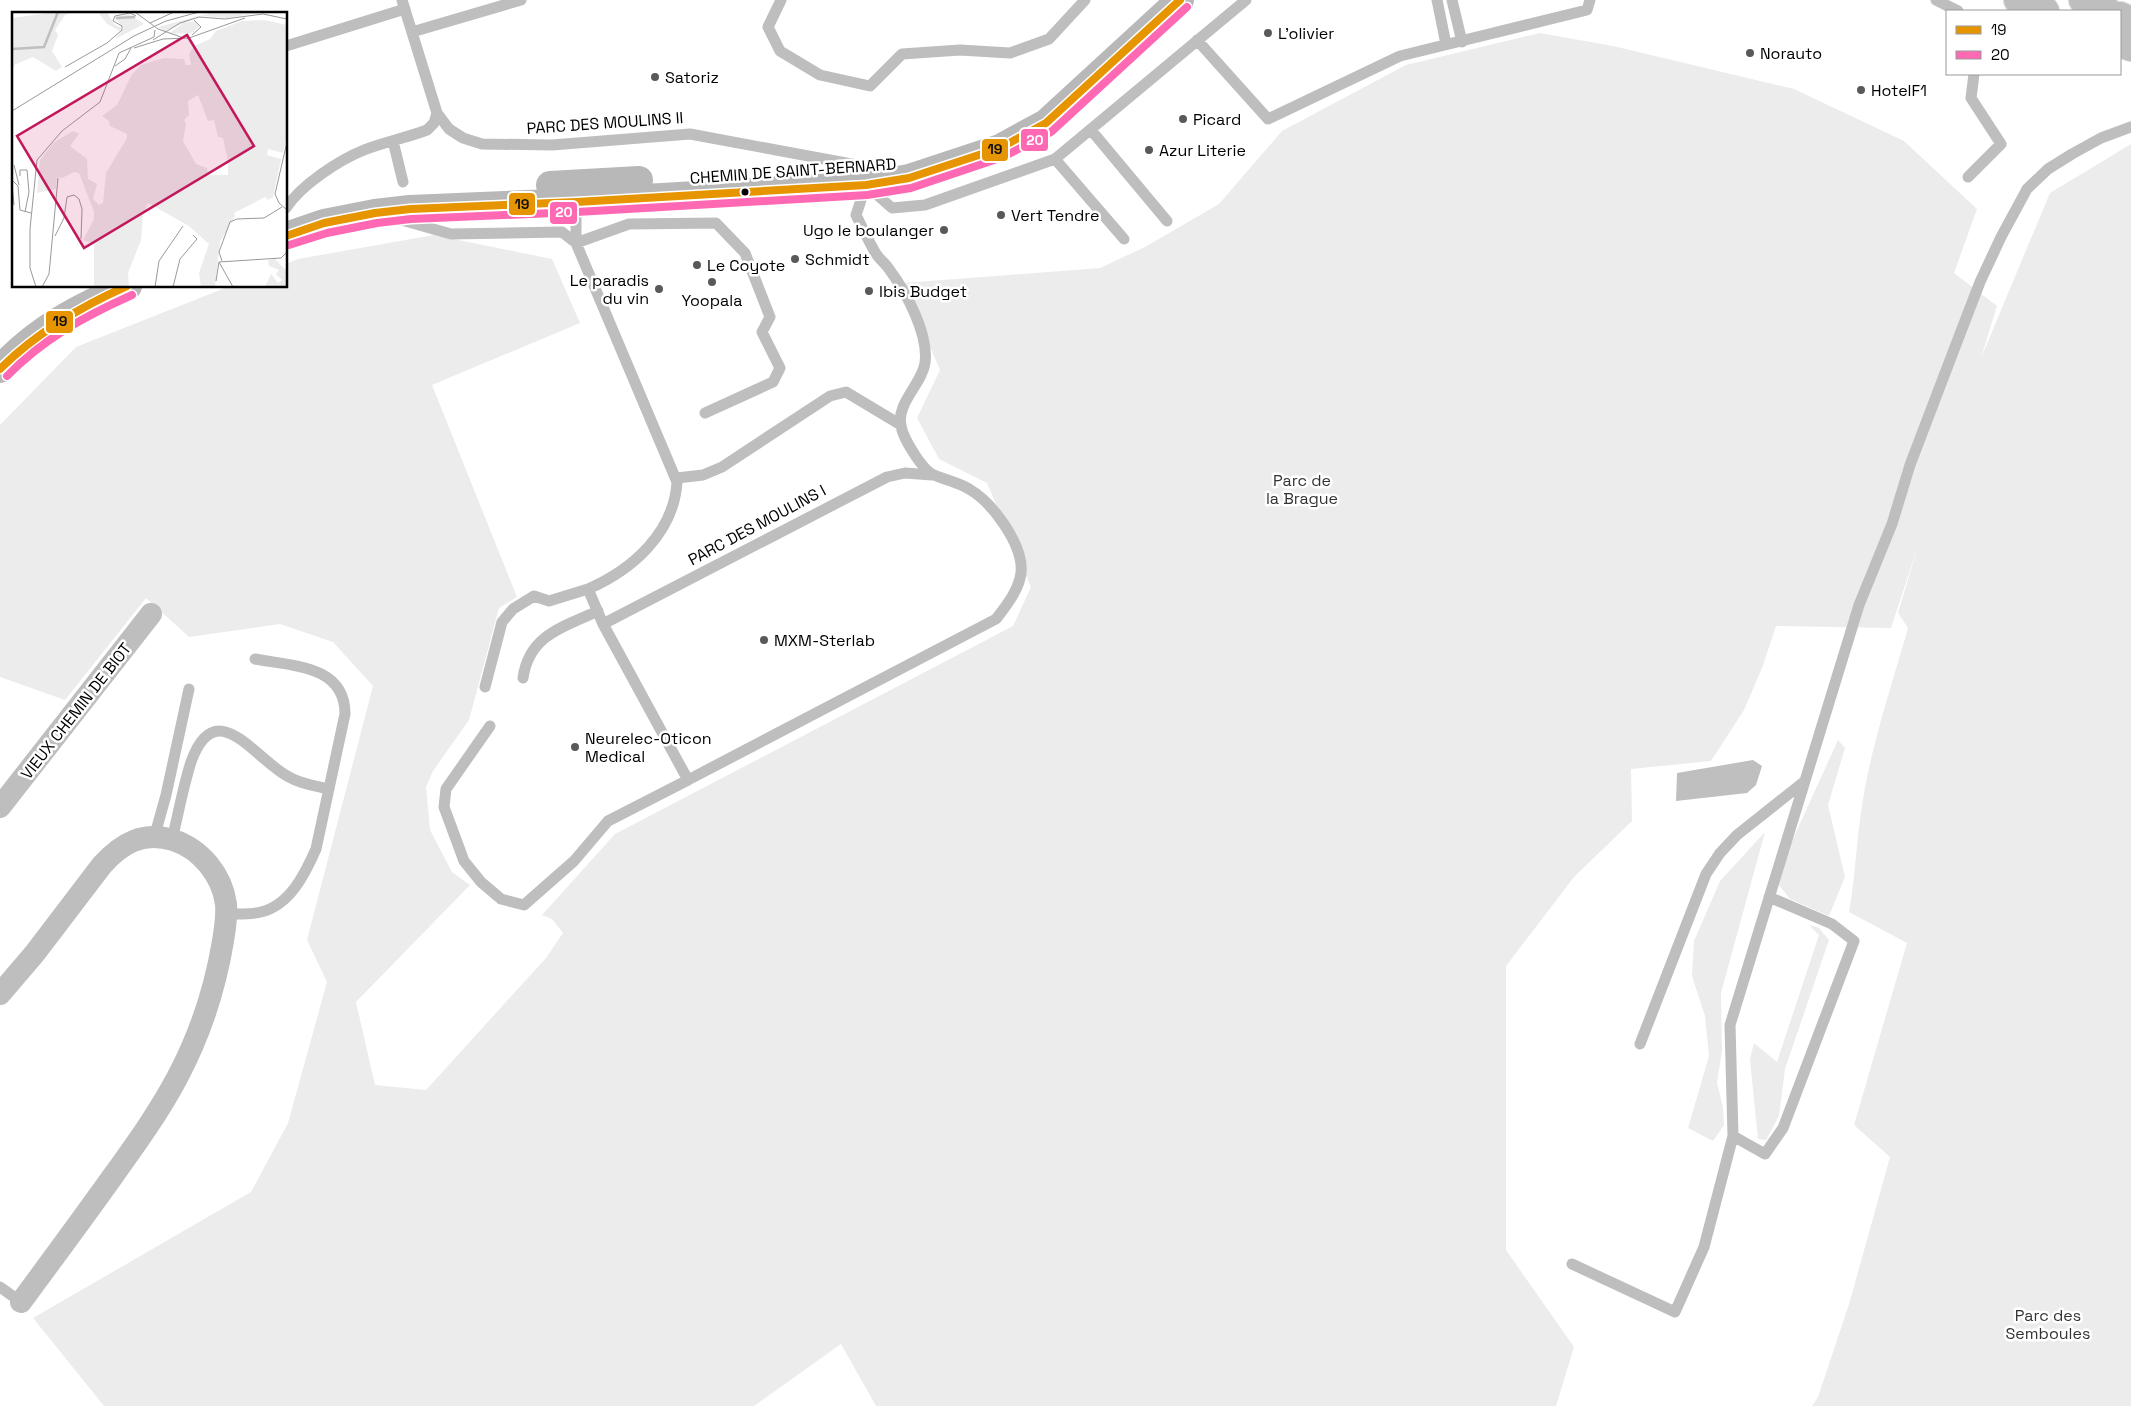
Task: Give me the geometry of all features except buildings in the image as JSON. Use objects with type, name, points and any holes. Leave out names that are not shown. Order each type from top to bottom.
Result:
[{"type":"main road","name":"CHEMIN DE SAINT-BERNARD","points":[[288,235],[324,223],[410,208],[576,202],[869,176],[961,146],[1034,110],[1118,37],[1156,0]]},
{"type":"main road","name":"CHEMIN DE SAINT-BERNARD","points":[[410,208],[445,198],[537,186],[596,182],[748,174],[809,173],[909,178],[1000,148],[1046,123],[1180,0]]},
{"type":"main road","points":[[2018,0],[2043,10]]},
{"type":"main road","points":[[2037,0],[2052,10]]},
{"type":"main road","points":[[2083,0],[2105,10]]},
{"type":"main road","points":[[576,202],[596,182]]},
{"type":"main road","points":[[0,369],[24,344],[51,324],[72,311],[124,288]]},
{"type":"street","name":"VIEUX CHEMIN DE BIOT","points":[[0,807],[151,614]]},
{"type":"street","points":[[0,994],[113,852],[126,843],[141,839],[163,839],[198,854],[215,872],[226,904],[219,966],[210,1001],[178,1077],[136,1143],[21,1302]]},
{"type":"lane","points":[[412,32],[521,0]]},
{"type":"lane","points":[[781,0],[768,28],[780,51],[820,75],[870,86],[902,54],[960,50],[1010,53],[1049,39],[1085,0]]},
{"type":"lane","points":[[869,176],[892,208],[925,205],[1055,158],[1246,0]]},
{"type":"lane","points":[[1437,0],[1446,44]]},
{"type":"lane","points":[[1452,0],[1462,42]]},
{"type":"lane","points":[[1197,40],[1268,119],[1400,56],[1587,10],[1590,0]]},
{"type":"lane","points":[[1936,0],[1956,10]]},
{"type":"lane","points":[[288,45],[403,4]]},
{"type":"lane","name":"PARC DES MOULINS II","points":[[403,4],[437,113],[449,129],[463,138],[482,144],[552,145],[690,134],[869,176]]},
{"type":"lane","points":[[1968,177],[2001,144],[1971,98],[1974,75]]},
{"type":"lane","points":[[288,206],[301,191],[343,160],[364,150],[427,130],[434,122],[437,113]]},
{"type":"lane","points":[[1572,1264],[1675,1312],[1704,1246],[1733,1136],[1730,1025],[1860,605],[1892,524],[1910,465],[1980,282],[2016,206],[2037,178],[2101,138],[2131,127]]},
{"type":"lane","points":[[1091,130],[1167,221]]},
{"type":"lane","points":[[393,141],[403,182]]},
{"type":"lane","points":[[1055,158],[1124,239]]},
{"type":"lane","points":[[869,176],[856,215],[876,254],[905,293],[923,338],[926,352],[925,365],[903,409],[900,425]]},
{"type":"lane","points":[[486,687],[502,622],[513,609],[534,596],[550,601],[588,589],[608,580],[631,564],[660,533],[672,512],[676,498],[677,478],[576,243],[576,202]]},
{"type":"lane","points":[[375,213],[451,234],[562,232],[576,243]]},
{"type":"lane","points":[[576,243],[629,224],[716,223],[745,254],[770,316],[762,332],[780,368],[773,382],[705,413]]},
{"type":"lane","points":[[490,726],[446,789],[443,798],[444,807],[450,829],[464,861],[481,882],[500,898],[524,905],[574,861],[608,821],[996,619],[1010,602],[1021,573],[1012,538],[1001,519],[970,489],[932,475],[914,453],[900,425],[846,392],[830,396],[722,467],[703,475],[677,478]]},
{"type":"lane","name":"PARC DES MOULINS I","points":[[603,624],[887,477],[905,473],[932,475]]},
{"type":"lane","points":[[588,589],[603,624],[688,780]]},
{"type":"lane","points":[[523,678],[525,663],[534,647],[544,637],[598,611]]},
{"type":"lane","points":[[226,914],[260,912],[274,906],[298,884],[307,870],[316,850],[345,714],[342,693],[335,683],[315,670],[255,659]]},
{"type":"lane","points":[[163,839],[166,794],[189,688]]},
{"type":"lane","points":[[163,839],[197,750],[204,739],[213,732],[224,730],[234,734],[288,777],[306,784],[329,789]]},
{"type":"lane","points":[[1640,1044],[1706,874],[1720,853],[1737,835],[1805,781]]},
{"type":"lane","points":[[1733,1136],[1765,1154],[1783,1128],[1854,941],[1832,924],[1769,896]]},
{"type":"lane","points":[[0,1287],[21,1302]]},
{"type":"green space","points":[[1540,33],[1613,46],[1794,89],[1904,141],[1977,209],[1954,273],[1997,306],[1981,358],[2050,193],[2131,144],[2131,1406],[1812,1406],[1818,1397],[1850,1301],[1890,1157],[1854,1125],[1907,943],[1849,912],[1859,825],[1869,767],[1908,628],[1898,613],[1918,546],[1891,628],[1776,626],[1762,668],[1744,710],[1711,761],[1631,769],[1632,821],[1574,877],[1506,966],[1506,1250],[1574,1347],[1556,1406],[876,1406],[841,1344],[754,1406],[104,1406],[33,1318],[251,1192],[288,1123],[327,982],[307,940],[373,686],[333,642],[280,624],[189,637],[146,598],[65,700],[0,677],[0,425],[76,347],[225,288],[288,288],[288,263],[298,259],[434,235],[552,259],[580,323],[432,385],[517,597],[499,608],[469,720],[433,771],[426,787],[430,830],[452,872],[470,885],[356,1002],[375,1085],[426,1090],[546,958],[563,933],[552,919],[542,915],[615,834],[1013,626],[1031,587],[987,483],[939,459],[917,418],[940,370],[903,283],[1100,268],[1145,247],[1219,204],[1282,131],[1406,65]]},
{"type":"green space","points":[[1838,740],[1845,748],[1828,805],[1845,877],[1829,916],[1790,899],[1779,885],[1788,850]]},
{"type":"green space","points":[[1765,832],[1721,993],[1722,1050],[1717,1083],[1723,1107],[1724,1125],[1713,1141],[1688,1128],[1709,1056],[1705,1016],[1692,976],[1694,941],[1720,881]]},
{"type":"green space","points":[[1809,925],[1819,928],[1829,940],[1785,1069],[1779,1116],[1766,1140],[1758,1139],[1750,1059],[1754,1043],[1777,1062],[1819,935]]},
{"type":"shaded area","points":[[1753,760],[1762,766],[1756,785],[1747,793],[1676,801],[1677,773]]},
{"type":"transit line","name":"19","points":[[288,235],[324,223],[375,213],[410,209],[576,202],[866,185],[909,178],[1000,148],[1046,123],[1180,0]]},
{"type":"transit line","name":"20","points":[[289,245],[327,233],[377,223],[411,219],[577,212],[867,195],[911,188],[1003,157],[1051,132],[1187,7]]},
{"type":"transit line","name":"19","points":[[0,369],[44,332],[76,312],[123,288]]},
{"type":"transit line","name":"20","points":[[7,376],[35,351],[65,330],[98,311],[132,295]]},
{"type":"place","name":"L'olivier","points":[[1268,33]]},
{"type":"place","name":"Norauto","points":[[1750,53]]},
{"type":"place","name":"Satoriz","points":[[655,77]]},
{"type":"place","name":"HotelF1","points":[[1861,90]]},
{"type":"place","name":"Picard","points":[[1183,119]]},
{"type":"place","name":"Azur Literie","points":[[1149,150]]},
{"type":"place","name":"Vert Tendre","points":[[1001,215]]},
{"type":"place","name":"Ugo le boulanger","points":[[944,230]]},
{"type":"place","name":"Schmidt","points":[[795,259]]},
{"type":"place","name":"Le Coyote","points":[[697,265]]},
{"type":"place","name":"Yoopala","points":[[712,282]]},
{"type":"place","name":"Le paradis du vin","points":[[659,289]]},
{"type":"place","name":"Ibis Budget","points":[[869,291]]},
{"type":"place","name":"MXM-Sterlab","points":[[764,640]]},
{"type":"place","name":"Neurelec-Oticon Medical","points":[[575,747]]},
{"type":"park label","name":"Parc de la Brague","points":[[1302,489]]},
{"type":"park label","name":"Parc des Semboules","points":[[2048,1324]]}]
